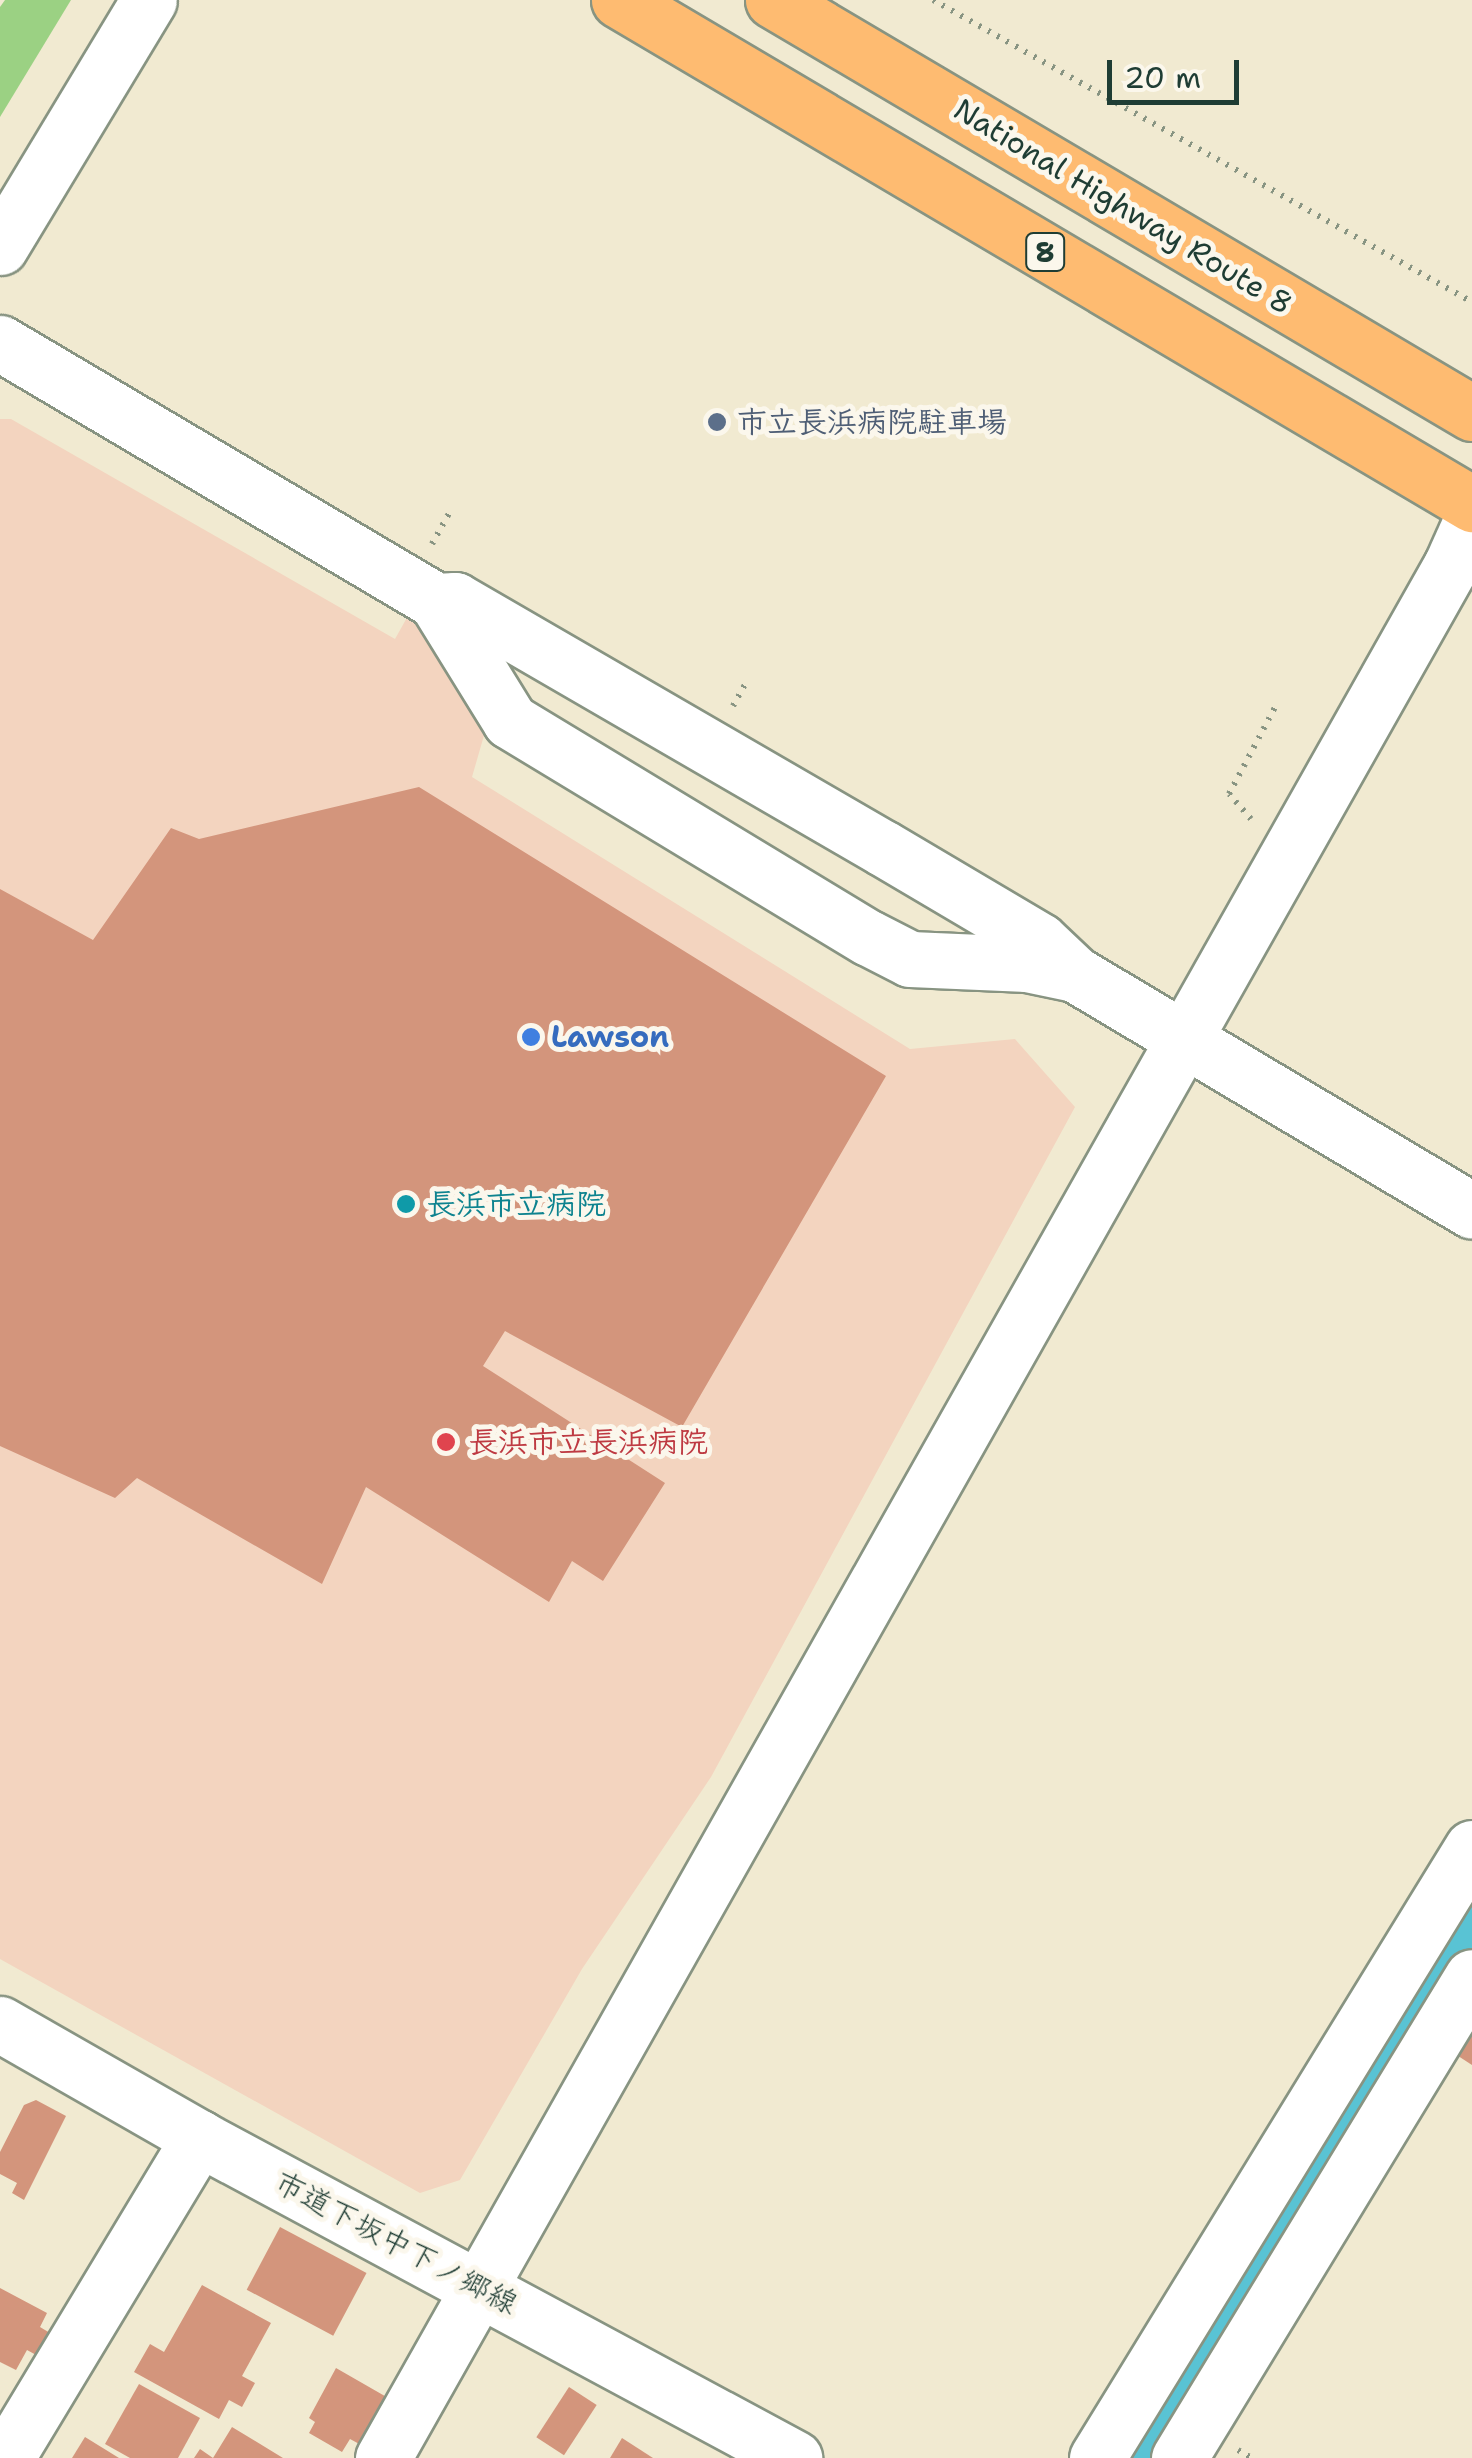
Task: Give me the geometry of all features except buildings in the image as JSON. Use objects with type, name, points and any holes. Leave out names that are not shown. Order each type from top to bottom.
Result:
[{"type":"highway","name":"8","points":[[619,0],[1472,504]]},
{"type":"highway","name":"National Highway Route 8","points":[[773,0],[1472,413]]},
{"type":"street","points":[[0,247],[149,0]]},
{"type":"street","points":[[0,343],[436,600],[510,721],[910,959],[1028,964],[1075,974]]},
{"type":"street","points":[[383,2458],[1451,566],[1472,519]]},
{"type":"street","points":[[436,600],[454,600],[1040,941],[1075,974],[1472,1211]]},
{"type":"street","points":[[910,959],[932,956],[950,935],[961,908],[951,889]]},
{"type":"street","points":[[1097,2458],[1472,1848]]},
{"type":"street","points":[[1178,2458],[1472,1977]]},
{"type":"street","name":"市道下坂中下ノ郷線","points":[[0,2024],[199,2138],[794,2458]]},
{"type":"street","points":[[10,2438],[199,2138]]},
{"type":"path","points":[[933,0],[1472,302]]},
{"type":"path","points":[[1255,824],[1229,794],[1275,707]]},
{"type":"shaded area","name":"長浜市立長浜病院","points":[[0,419],[11,419],[395,639],[409,614],[454,641],[487,725],[472,777],[910,1049],[1015,1039],[1075,1107],[711,1777],[582,1969],[460,2180],[420,2193],[0,1959]]},
{"type":"green space","points":[[5,0],[71,0],[0,117],[0,7]]},
{"type":"waterway","points":[[1145,2458],[1472,1919]]},
{"type":"place","name":"市立長浜病院駐車場","points":[[717,422]]},
{"type":"place","name":"Lawson","points":[[531,1037]]},
{"type":"place","name":"長浜市立病院","points":[[406,1204]]},
{"type":"place","name":"長浜市立長浜病院","points":[[446,1442]]}]
